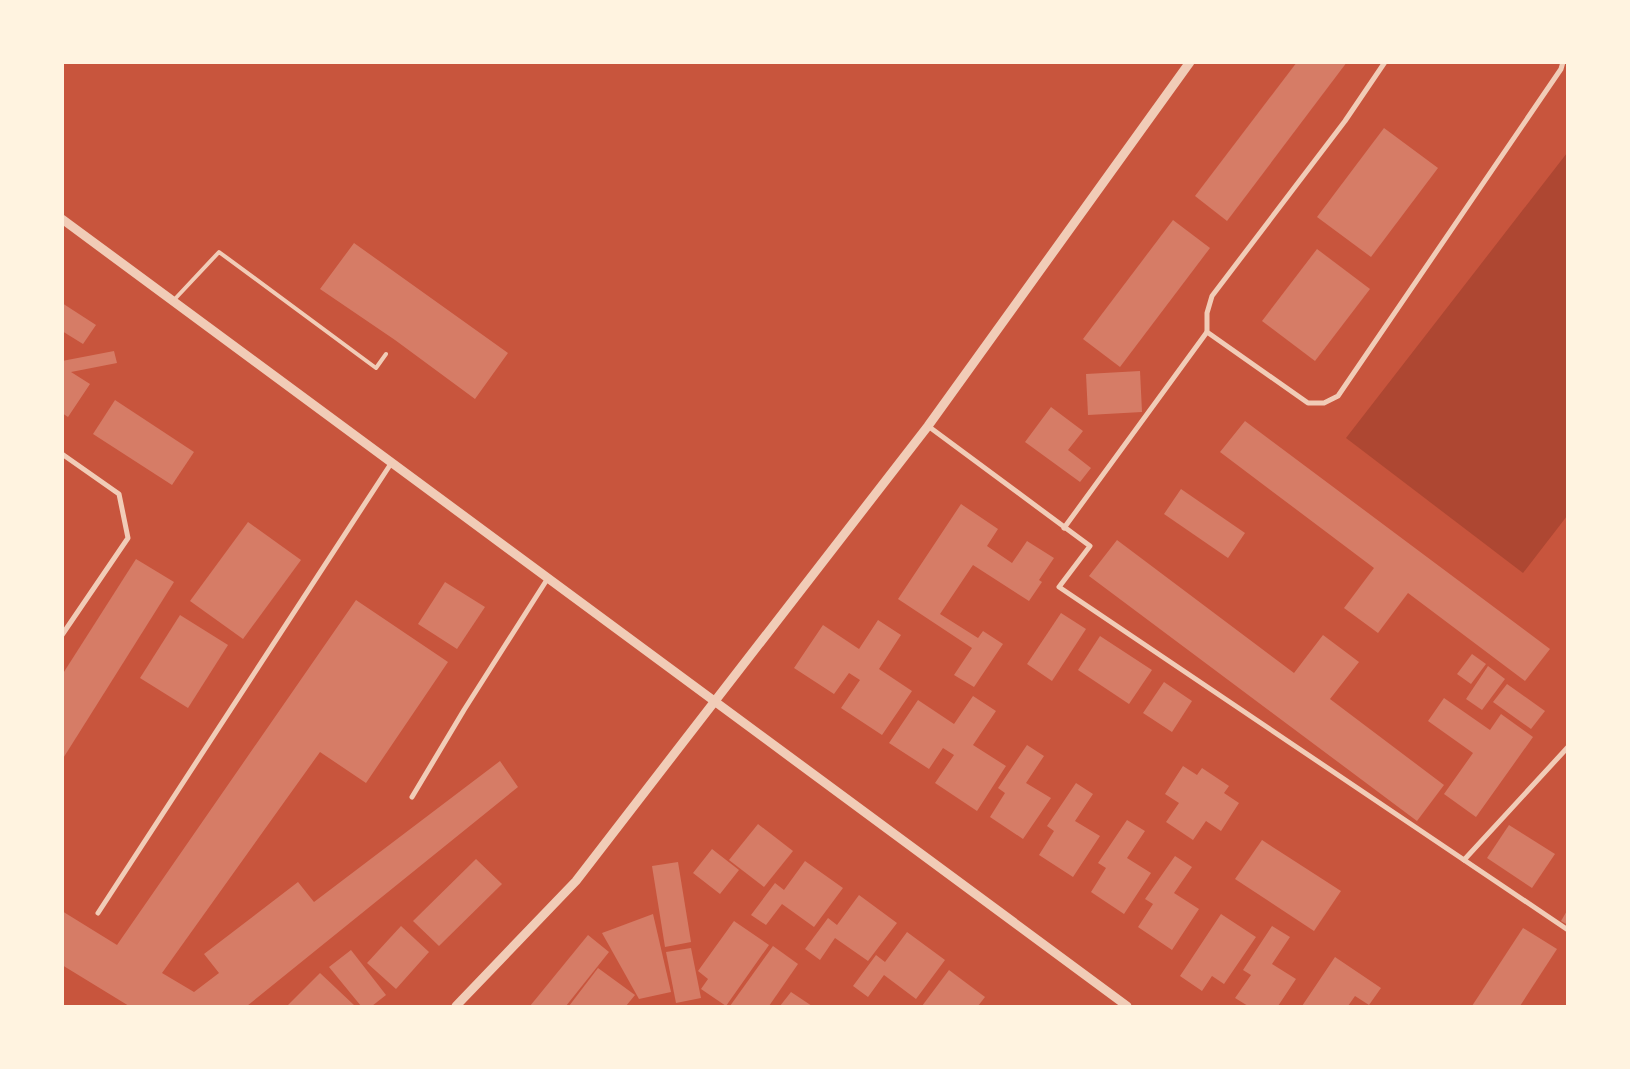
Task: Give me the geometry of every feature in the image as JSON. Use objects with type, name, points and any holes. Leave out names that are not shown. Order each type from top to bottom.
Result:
[{"type":"street","points":[[456,1006],[576,881],[928,426],[1190,62]]},
{"type":"street","points":[[1064,528],[1207,332],[1207,313],[1212,296],[1345,121],[1385,62]]},
{"type":"street","points":[[1207,332],[1308,403],[1324,404],[1338,396],[1561,69],[1563,62]]},
{"type":"street","points":[[62,219],[1127,1006]]},
{"type":"street","points":[[928,426],[1090,546],[1059,587],[1568,930]]},
{"type":"street","points":[[62,454],[119,494],[128,538],[62,634]]},
{"type":"street","points":[[98,913],[392,462]]},
{"type":"street","points":[[412,797],[464,710],[548,578]]},
{"type":"street","points":[[1464,860],[1568,746]]},
{"type":"lane","points":[[173,301],[219,252],[376,368],[386,354]]},
{"type":"shaded area","points":[[1567,153],[1567,516],[1523,573],[1346,438]]},
{"type":"building","points":[[1297,62],[1347,62],[1227,221],[1195,196]]},
{"type":"building","points":[[1384,128],[1438,168],[1371,257],[1317,217]]},
{"type":"building","points":[[1173,220],[1210,248],[1120,367],[1083,339]]},
{"type":"building","points":[[354,243],[508,353],[475,399],[395,340],[320,289]]},
{"type":"building","points":[[1317,249],[1370,289],[1315,361],[1262,321]]},
{"type":"building","points":[[62,303],[96,325],[83,344],[62,331]]},
{"type":"building","points":[[114,351],[117,363],[71,372],[90,384],[68,417],[62,413],[62,361]]},
{"type":"building","points":[[1140,371],[1142,412],[1088,415],[1086,374]]},
{"type":"building","points":[[115,400],[194,452],[172,485],[93,434]]},
{"type":"building","points":[[1051,407],[1083,431],[1068,450],[1091,468],[1080,482],[1025,442]]},
{"type":"building","points":[[1245,421],[1550,649],[1525,681],[1408,593],[1378,633],[1344,608],[1374,568],[1220,452]]},
{"type":"building","points":[[1181,489],[1245,533],[1228,558],[1164,514]]},
{"type":"building","points":[[961,504],[998,529],[987,546],[1012,563],[1027,541],[1054,558],[1039,580],[1042,582],[1029,601],[973,565],[940,614],[978,638],[983,631],[1003,644],[974,687],[954,675],[972,648],[898,599]]},
{"type":"building","points":[[248,522],[301,560],[243,639],[190,601]]},
{"type":"building","points":[[1117,540],[1294,673],[1323,635],[1359,662],[1330,699],[1444,785],[1417,821],[1089,576]]},
{"type":"building","points":[[136,559],[174,582],[62,760],[62,675]]},
{"type":"building","points":[[445,582],[485,607],[457,649],[418,624]]},
{"type":"building","points":[[356,600],[448,662],[366,783],[320,752],[162,973],[194,992],[219,973],[204,954],[298,882],[314,902],[500,761],[518,787],[247,1006],[129,1006],[62,965],[62,911],[117,945]]},
{"type":"building","points":[[1061,613],[1086,629],[1052,681],[1027,664]]},
{"type":"building","points":[[180,615],[228,645],[188,708],[140,678]]},
{"type":"building","points":[[878,620],[901,635],[879,669],[912,691],[882,735],[841,708],[860,680],[849,673],[834,694],[794,668],[823,625],[859,649]]},
{"type":"building","points":[[1100,636],[1152,670],[1129,704],[1078,670]]},
{"type":"building","points":[[1472,654],[1486,664],[1471,684],[1457,674]]},
{"type":"building","points":[[1488,666],[1505,679],[1482,710],[1466,699]]},
{"type":"building","points":[[1164,682],[1192,701],[1172,732],[1143,713]]},
{"type":"building","points":[[1507,684],[1545,711],[1531,729],[1493,702]]},
{"type":"building","points":[[973,696],[996,711],[973,745],[1006,766],[977,811],[935,783],[954,755],[943,748],[929,769],[889,743],[918,700],[954,724]]},
{"type":"building","points":[[1444,698],[1490,730],[1501,714],[1533,737],[1476,817],[1444,794],[1473,753],[1428,721]]},
{"type":"building","points":[[1027,745],[1044,756],[1026,783],[1051,798],[1023,839],[990,817],[1005,793],[998,788]]},
{"type":"building","points":[[1183,766],[1197,775],[1202,768],[1229,786],[1224,793],[1239,803],[1221,831],[1206,821],[1193,840],[1166,822],[1179,803],[1165,794]]},
{"type":"building","points":[[1076,783],[1093,794],[1075,821],[1100,836],[1073,877],[1039,855],[1054,831],[1047,826]]},
{"type":"building","points":[[1127,820],[1145,831],[1127,858],[1151,873],[1124,914],[1091,892],[1106,868],[1098,863]]},
{"type":"building","points":[[758,824],[793,851],[764,887],[729,860]]},
{"type":"building","points":[[1509,825],[1555,854],[1532,888],[1487,858]]},
{"type":"building","points":[[1262,840],[1341,891],[1314,931],[1235,879]]},
{"type":"building","points":[[712,849],[739,870],[720,894],[693,873]]},
{"type":"building","points":[[1175,856],[1192,867],[1174,893],[1199,909],[1172,950],[1138,927],[1153,904],[1145,899]]},
{"type":"building","points":[[476,859],[502,884],[439,946],[413,921]]},
{"type":"building","points":[[805,861],[843,888],[814,927],[782,904],[766,925],[751,915],[775,883],[784,890]]},
{"type":"building","points":[[678,862],[691,942],[665,947],[652,866]]},
{"type":"building","points":[[859,895],[897,923],[868,961],[835,938],[820,960],[805,949],[828,918],[837,925]]},
{"type":"building","points":[[1568,909],[1568,925],[1561,921]]},
{"type":"building","points":[[653,914],[671,992],[639,999],[602,933]]},
{"type":"building","points":[[1221,914],[1256,937],[1224,984],[1212,976],[1202,991],[1180,976]]},
{"type":"building","points":[[734,921],[769,945],[726,1006],[701,989],[708,979],[698,971]]},
{"type":"building","points":[[401,926],[429,952],[396,989],[367,963]]},
{"type":"building","points":[[1272,926],[1290,937],[1272,964],[1296,979],[1278,1006],[1248,1006],[1235,998],[1251,975],[1243,970]]},
{"type":"building","points":[[1523,928],[1557,949],[1520,1006],[1472,1006]]},
{"type":"building","points":[[907,932],[945,960],[916,999],[884,975],[868,997],[853,986],[876,955],[885,962]]},
{"type":"building","points":[[588,935],[609,952],[566,1006],[530,1006]]},
{"type":"building","points":[[773,946],[798,964],[769,1006],[730,1006]]},
{"type":"building","points":[[691,948],[701,998],[676,1003],[666,952]]},
{"type":"building","points":[[351,950],[386,995],[372,1006],[361,1006],[329,967]]},
{"type":"building","points":[[1335,957],[1381,988],[1369,1005],[1355,996],[1348,1006],[1302,1006]]},
{"type":"building","points":[[598,968],[635,995],[626,1006],[569,1006]]},
{"type":"building","points":[[949,970],[985,997],[978,1006],[922,1006]]},
{"type":"building","points":[[320,973],[355,1006],[287,1006]]},
{"type":"building","points":[[791,992],[812,1006],[780,1006]]}]
